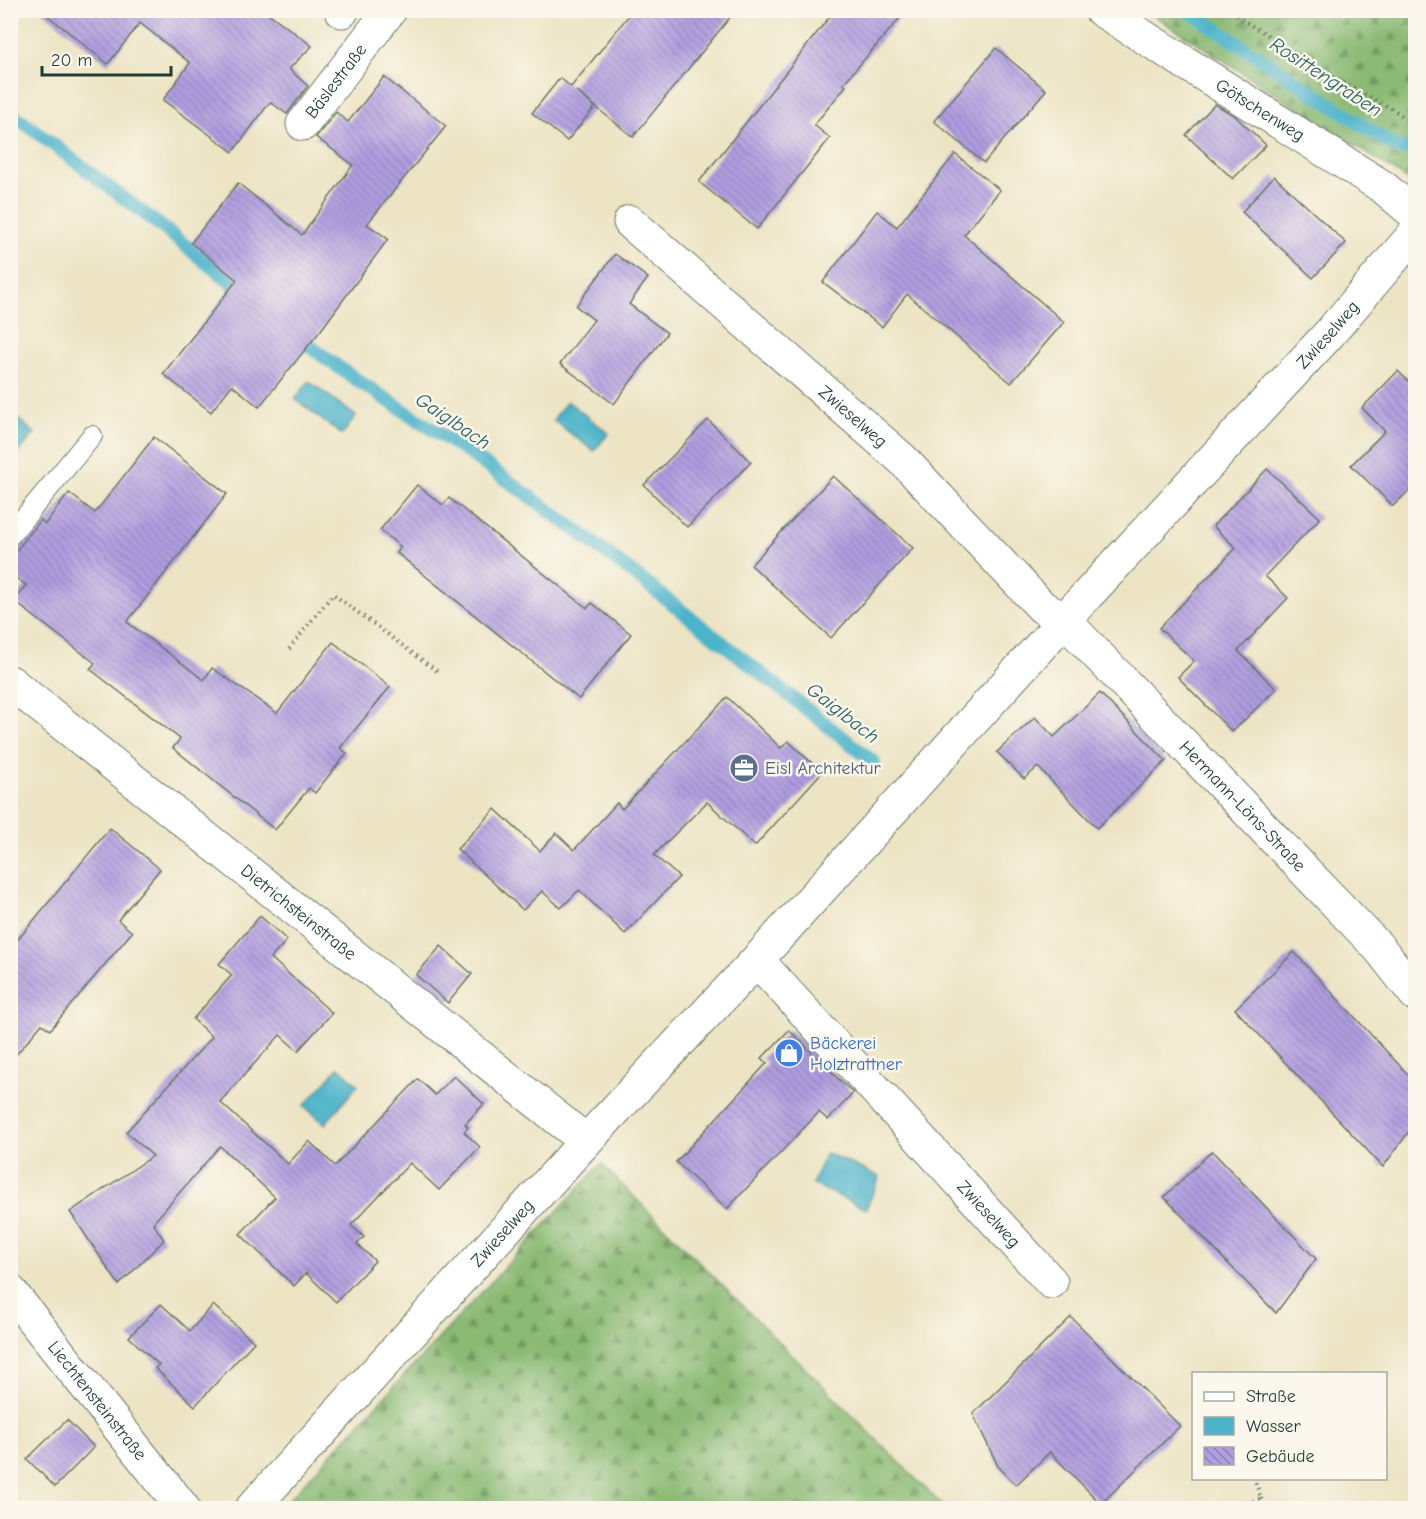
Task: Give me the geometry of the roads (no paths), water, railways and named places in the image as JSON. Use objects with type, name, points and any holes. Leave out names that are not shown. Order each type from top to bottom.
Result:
[{"type":"street","name":"Bäslestraße","points":[[303,124],[390,10]]},
{"type":"street","name":"Götschenweg","points":[[1101,10],[1383,187],[1416,214]]},
{"type":"street","name":"Zwieselweg","points":[[630,222],[902,459],[1042,608],[1064,620]]},
{"type":"street","name":"Zwieselweg","points":[[252,1509],[586,1141],[757,960],[1064,620],[1329,334],[1416,232]]},
{"type":"street","name":"Hermann-Löns-Straße","points":[[1064,620],[1379,948],[1416,995]]},
{"type":"street","name":"Dietrichsteinstraße","points":[[10,682],[586,1141]]},
{"type":"street","name":"Zwieselweg","points":[[757,960],[1051,1282]]},
{"type":"street","name":"Liechtensteinstraße","points":[[10,1291],[183,1509]]},
{"type":"lane","points":[[10,535],[92,436]]},
{"type":"water","points":[[309,381],[356,416],[342,435],[295,399]]},
{"type":"water","points":[[567,401],[609,433],[594,451],[553,420]]},
{"type":"water","points":[[11,413],[35,433],[15,457],[11,454]]},
{"type":"water","points":[[339,1067],[358,1085],[325,1124],[304,1106]]},
{"type":"water","points":[[826,1153],[880,1177],[866,1209],[812,1184]]},
{"type":"waterway","name":"Rosittengraben","points":[[1187,10],[1397,148],[1416,149]]},
{"type":"waterway","name":"Gaiglbach","points":[[10,112],[166,230],[246,295]]},
{"type":"waterway","name":"Gaiglbach","points":[[296,335],[357,380],[461,448],[566,523],[874,762]]},
{"type":"place","name":"Eisl Architektur","points":[[744,768]]},
{"type":"place","name":"Bäckerei Holztrattner","points":[[789,1053]]}]
